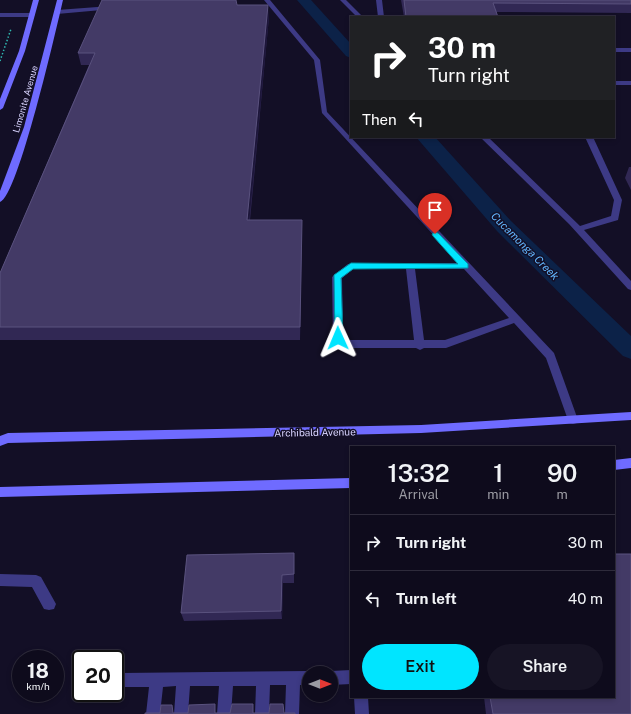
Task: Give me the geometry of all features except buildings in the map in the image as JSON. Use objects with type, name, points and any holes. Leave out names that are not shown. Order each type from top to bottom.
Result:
[{"type":"main road","name":"Limonite Avenue","points":[[0,108],[22,51],[36,0]]},
{"type":"main road","name":"Limonite Avenue","points":[[0,200],[12,176],[34,106],[60,0]]},
{"type":"main road","name":"Archibald Avenue","points":[[0,441],[8,438],[421,429],[631,416]]},
{"type":"main road","points":[[615,465],[631,464]]},
{"type":"main road","points":[[0,492],[350,483]]},
{"type":"lane","points":[[267,0],[316,60],[324,112],[465,266],[550,356],[573,420]]},
{"type":"lane","points":[[343,0],[359,16]]},
{"type":"lane","points":[[379,0],[381,16]]},
{"type":"lane","points":[[57,12],[119,8]]},
{"type":"lane","points":[[0,15],[32,14]]},
{"type":"lane","points":[[615,50],[631,50]]},
{"type":"lane","points":[[615,83],[631,83]]},
{"type":"lane","points":[[485,138],[579,229],[631,287]]},
{"type":"lane","points":[[579,229],[615,218],[618,200],[589,138]]},
{"type":"lane","points":[[465,266],[351,266],[337,277],[338,338],[348,344],[420,346],[446,344],[515,319]]},
{"type":"lane","points":[[410,266],[420,346]]},
{"type":"lane","points":[[0,580],[36,581],[49,604]]},
{"type":"lane","points":[[338,678],[350,677]]},
{"type":"lane","points":[[124,680],[302,678]]},
{"type":"lane","points":[[153,714],[157,679]]},
{"type":"lane","points":[[181,714],[184,679]]},
{"type":"lane","points":[[224,714],[227,679]]},
{"type":"lane","points":[[262,714],[264,679]]},
{"type":"lane","points":[[292,714],[293,679]]},
{"type":"lane","points":[[361,698],[362,714]]},
{"type":"path","points":[[0,61],[15,15]]},
{"type":"waterway","name":"Cucamonga Creek","points":[[304,0],[350,52]]},
{"type":"waterway","name":"Cucamonga Creek","points":[[426,138],[504,226],[631,350]]},
{"type":"route","points":[[338,338],[337,277],[351,266],[465,266],[435,234]]}]
